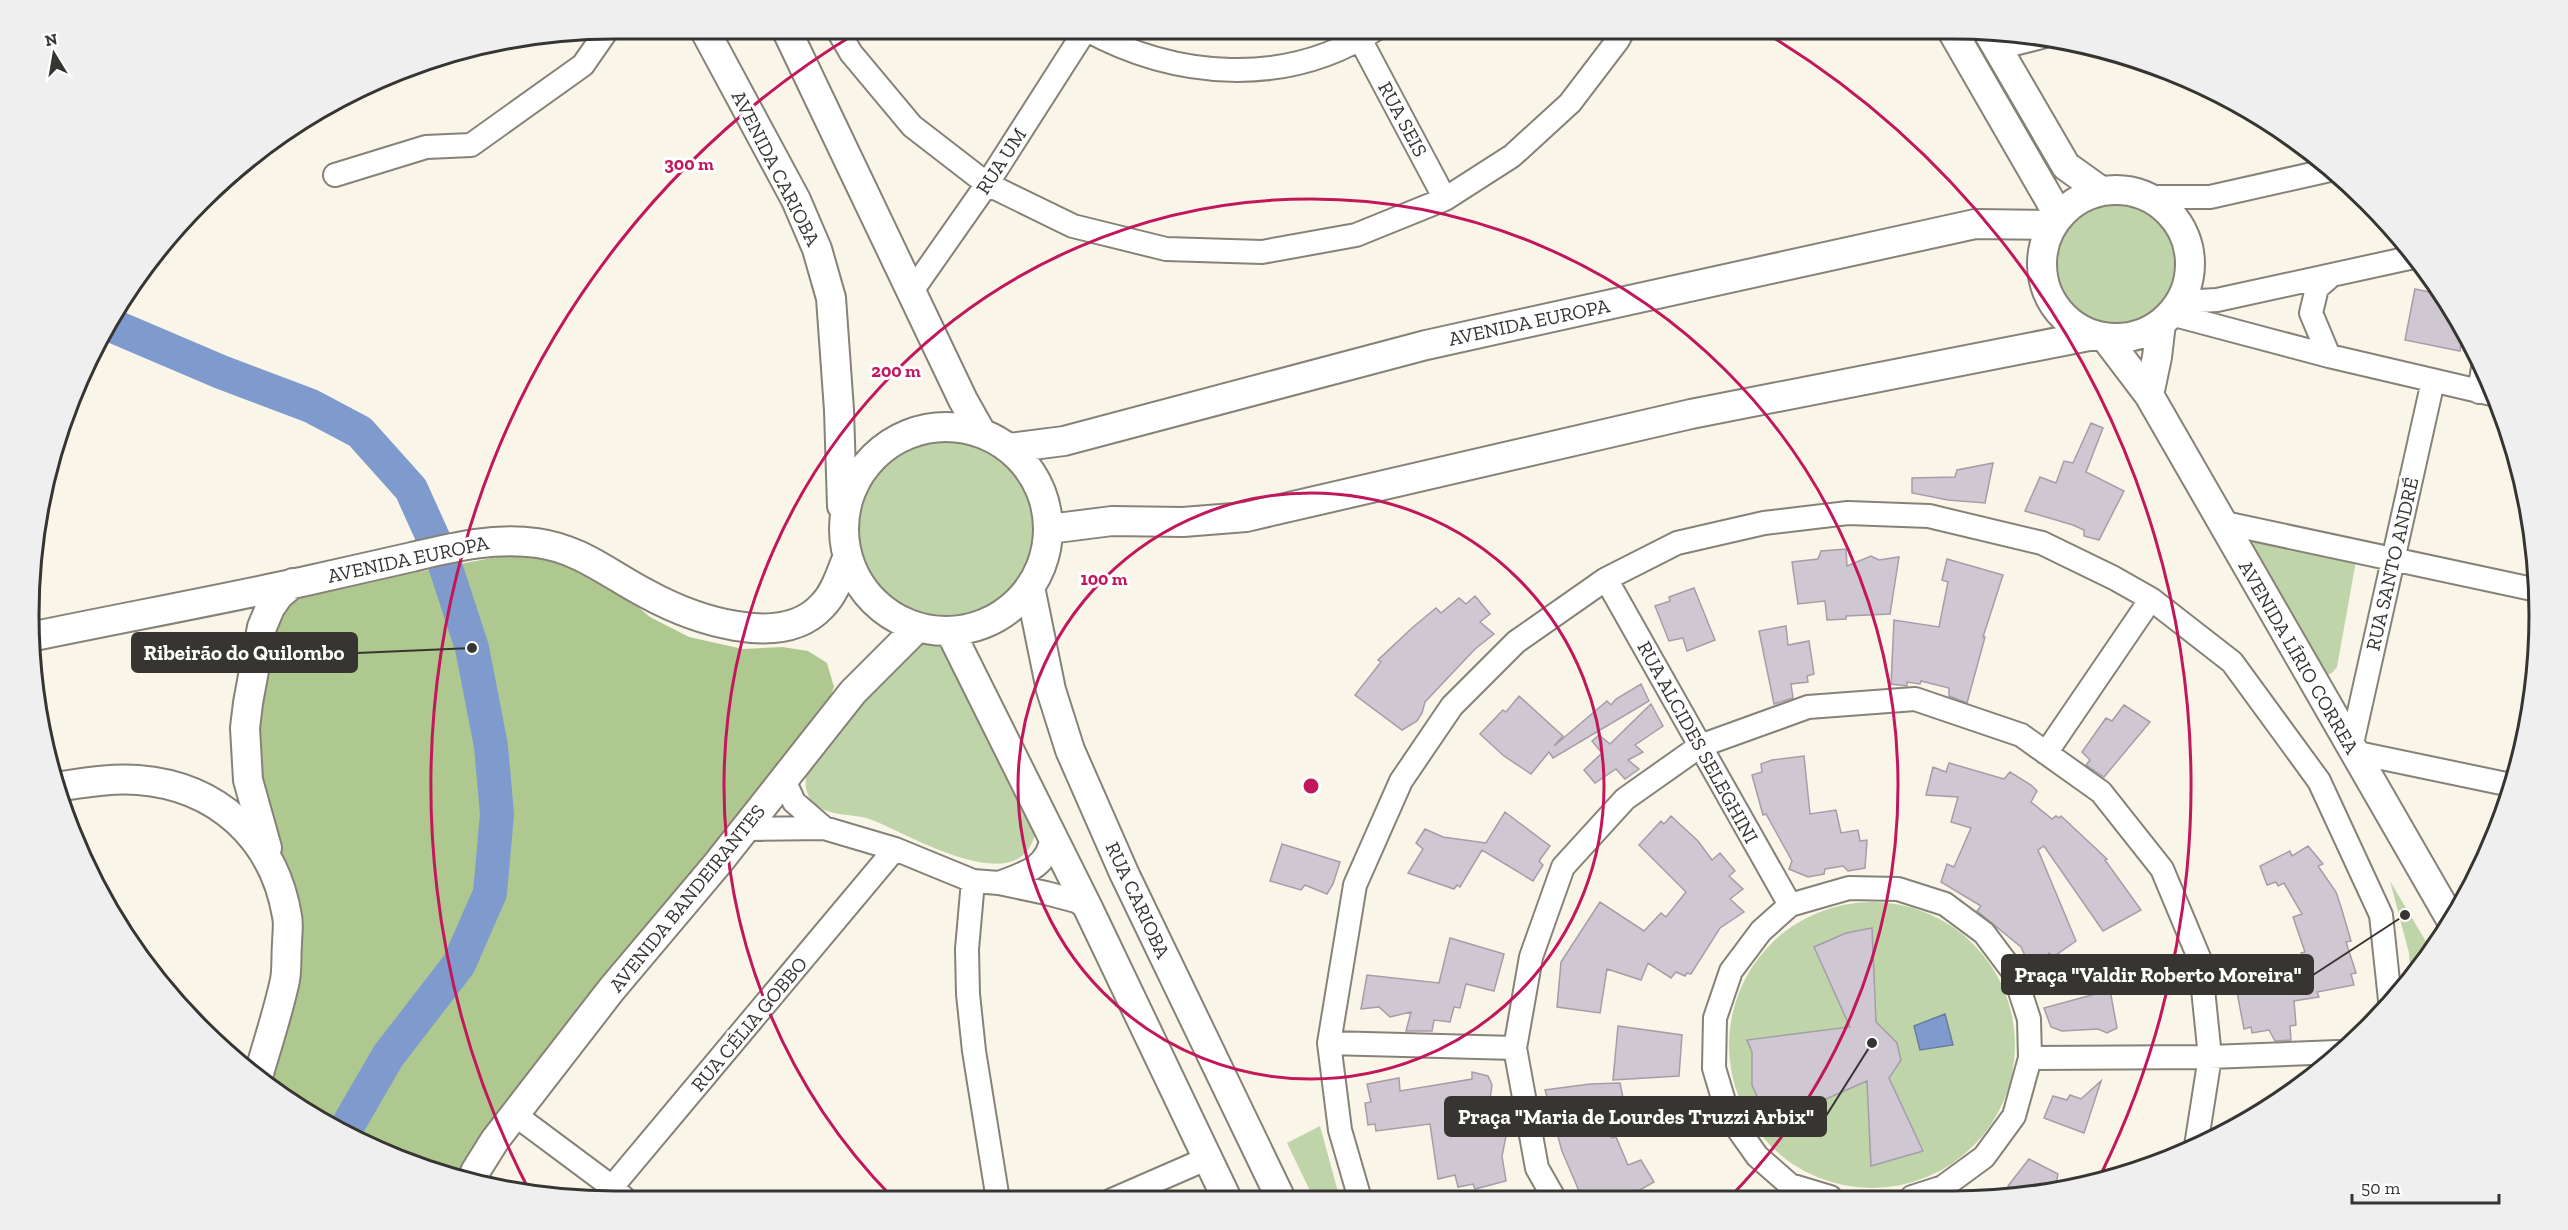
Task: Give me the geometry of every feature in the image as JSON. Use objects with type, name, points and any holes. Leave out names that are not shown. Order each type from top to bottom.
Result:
[{"type":"main road","name":"AVENIDA CARIOBA","points":[[710,39],[796,200],[817,249],[831,298],[839,410],[843,530]]},
{"type":"main road","points":[[791,39],[963,400],[981,432]]},
{"type":"main road","points":[[1957,39],[2056,221]]},
{"type":"main road","points":[[1993,40],[2066,166],[2101,191]]},
{"type":"main road","points":[[2100,336],[2074,325],[2057,310],[2046,290],[2042,268],[2044,246],[2056,221],[2078,200],[2101,191],[2126,190],[2149,197],[2169,212],[2183,232],[2190,255],[2189,279],[2171,313],[2157,357],[2149,396]]},
{"type":"main road","name":"AVENIDA EUROPA","points":[[1010,448],[1064,441],[1426,345],[1975,224],[2056,221]]},
{"type":"main road","points":[[1049,529],[1112,521],[1183,522],[1246,517],[1691,414],[2100,336],[2125,338],[2144,333],[2171,313]]},
{"type":"main road","name":"AVENIDA LÍRIO CORREA","points":[[2100,336],[2149,396],[2446,912]]},
{"type":"main road","points":[[948,426],[981,432],[1010,448],[1031,470],[1045,499],[1049,529],[1044,560],[1030,587],[1008,610],[981,625],[950,631],[918,627],[894,617],[874,602],[858,582],[847,558],[843,530],[848,497],[863,468],[886,445],[916,430],[948,426]]},
{"type":"main road","name":"AVENIDA EUROPA","points":[[40,635],[461,546],[515,540],[542,543],[587,558],[675,609],[704,619],[737,626],[765,628],[788,625],[805,619],[821,608],[834,590],[847,558]]},
{"type":"main road","points":[[260,1069],[285,978],[288,917],[248,780],[245,728],[262,627],[279,595],[293,583]]},
{"type":"main road","name":"RUA CARIOBA","points":[[1030,587],[1051,690],[1070,750],[1124,873],[1277,1191]]},
{"type":"main road","name":"AVENIDA BANDEIRANTES","points":[[475,1173],[514,1114],[611,990],[784,780],[853,692],[918,627]]},
{"type":"main road","points":[[950,631],[1088,908],[1223,1191]]},
{"type":"main road","points":[[66,786],[138,780],[182,789],[199,796],[234,817],[248,829],[271,864]]},
{"type":"street","points":[[335,175],[426,147],[471,145],[583,65],[601,39]]},
{"type":"street","points":[[843,39],[850,53],[912,126],[987,184],[1073,226],[1166,249],[1262,252],[1356,235],[1445,199],[1512,156],[1570,103],[1618,39]]},
{"type":"street","name":"RUA UM","points":[[912,291],[987,184],[1080,39]]},
{"type":"street","points":[[1106,39],[1137,54],[1182,66],[1250,70],[1307,60],[1356,39]]},
{"type":"street","name":"RUA SEIS","points":[[1370,39],[1445,199]]},
{"type":"street","points":[[2149,197],[2210,197],[2321,172]]},
{"type":"street","points":[[2171,313],[2217,300],[2406,259]]},
{"type":"street","points":[[2329,356],[2311,313],[2317,288],[2332,274]]},
{"type":"street","points":[[2171,313],[2329,356],[2484,393]]},
{"type":"street","name":"RUA SANTO ANDRÉ","points":[[2352,750],[2433,381]]},
{"type":"street","points":[[1358,1191],[1340,1130],[1329,1043],[1355,885],[1401,782],[1452,706],[1516,642],[1606,579],[1677,543],[1764,523],[1848,513],[1929,516],[2042,543],[2151,599],[2232,662],[2319,781],[2381,915],[2389,991]]},
{"type":"street","points":[[2220,522],[2528,588]]},
{"type":"street","name":"RUA ALCIDES SELEGHINI","points":[[1606,579],[1790,905]]},
{"type":"street","points":[[2046,753],[2151,599]]},
{"type":"street","points":[[1550,1191],[1537,1168],[1515,1048],[1531,957],[1563,867],[1625,799],[1700,746],[1808,707],[1915,699],[2021,735],[2101,792],[2162,869],[2200,960],[2211,1057],[2198,1136]]},
{"type":"street","points":[[2352,750],[2503,783]]},
{"type":"street","points":[[784,780],[794,802],[824,828]]},
{"type":"street","points":[[744,829],[824,828],[895,849],[973,880],[999,883],[1077,901],[1088,908]]},
{"type":"street","points":[[999,883],[1034,870],[1050,849],[1052,837]]},
{"type":"street","name":"RUA CÉLIA GOBBO","points":[[620,1191],[895,849]]},
{"type":"street","points":[[973,880],[967,949],[968,994],[974,1051],[997,1191]]},
{"type":"street","points":[[1786,1191],[1757,1156],[1728,1115],[1714,1068],[1715,1018],[1731,971],[1761,932],[1790,905],[1849,888],[1898,889],[1945,904],[1984,933],[2014,973],[2029,1019],[2030,1058],[2014,1116],[1984,1157],[1943,1187],[1931,1191]]},
{"type":"street","points":[[1329,1043],[1515,1048]]},
{"type":"street","points":[[2030,1058],[2211,1057],[2328,1052]]},
{"type":"street","points":[[514,1114],[610,1191]]},
{"type":"street","points":[[1133,1191],[1206,1159]]},
{"type":"green space","points":[[2116,201],[2140,206],[2161,220],[2175,241],[2180,265],[2175,289],[2161,310],[2140,324],[2116,329],[2092,324],[2071,310],[2057,289],[2052,265],[2057,241],[2071,220],[2092,206]]},
{"type":"green space","points":[[947,435],[983,442],[1013,462],[1033,492],[1040,528],[1033,564],[1013,594],[983,614],[947,621],[911,614],[881,594],[861,564],[854,528],[861,492],[881,462],[911,442]]},
{"type":"green space","points":[[2255,539],[2356,561],[2337,667],[2332,673],[2325,676],[2251,546]]},
{"type":"green space","points":[[513,554],[549,557],[620,592],[650,617],[689,637],[743,649],[782,647],[808,651],[827,663],[834,687],[828,702],[465,1171],[430,1160],[360,1132],[327,1114],[269,1075],[282,860],[263,799],[259,755],[259,703],[277,618],[298,599],[350,585]]},
{"type":"green space","points":[[926,642],[944,648],[1035,834],[1025,853],[1008,862],[986,863],[961,858],[872,820],[825,810],[814,804],[808,795],[807,770],[907,647]]},
{"type":"green space","points":[[2390,881],[2427,943],[2410,966],[2409,953]]},
{"type":"green space","points":[[1858,902],[1886,902],[1914,908],[1940,919],[1963,934],[1983,954],[1998,977],[2009,1003],[2015,1031],[2013,1073],[1998,1113],[1983,1136],[1963,1156],[1940,1171],[1914,1182],[1886,1188],[1858,1188],[1830,1182],[1804,1171],[1781,1156],[1761,1136],[1746,1113],[1735,1087],[1729,1059],[1729,1031],[1735,1003],[1746,977],[1761,954],[1781,934],[1804,919],[1830,908]]},
{"type":"green space","points":[[1320,1126],[1338,1191],[1310,1191],[1287,1143]]},
{"type":"water","points":[[1945,1014],[1953,1045],[1920,1050],[1914,1026]]},
{"type":"building","points":[[2415,289],[2430,292],[2461,344],[2460,351],[2405,340]]},
{"type":"building","points":[[2091,423],[2103,428],[2086,472],[2124,491],[2099,540],[2084,536],[2084,530],[2073,525],[2025,511],[2040,477],[2056,483],[2064,461],[2073,463]]},
{"type":"building","points":[[1993,463],[1985,503],[1948,500],[1912,493],[1912,478],[1955,477],[1957,470]]},
{"type":"building","points":[[1846,549],[1847,566],[1871,556],[1879,560],[1899,557],[1890,614],[1846,616],[1846,619],[1827,620],[1825,601],[1798,604],[1792,562],[1818,559],[1821,551]]},
{"type":"building","points":[[1947,559],[2003,575],[1983,637],[1985,637],[1967,703],[1949,696],[1949,688],[1921,681],[1920,684],[1907,682],[1907,686],[1891,684],[1894,620],[1939,627],[1948,582],[1942,580]]},
{"type":"building","points":[[1694,588],[1715,640],[1687,651],[1683,638],[1669,641],[1655,606],[1670,601],[1669,597]]},
{"type":"building","points":[[1475,596],[1490,614],[1480,622],[1494,634],[1475,649],[1425,702],[1417,721],[1402,730],[1355,695],[1381,662],[1378,660],[1436,608],[1441,613],[1459,598],[1466,604]]},
{"type":"building","points":[[1786,626],[1788,645],[1809,641],[1814,674],[1807,676],[1808,682],[1791,684],[1793,698],[1774,704],[1759,631]]},
{"type":"building","points":[[1641,684],[1649,701],[1553,758],[1549,752],[1531,774],[1504,756],[1480,734],[1503,710],[1506,712],[1519,696],[1563,736],[1554,746],[1607,701],[1611,705],[1616,699]]},
{"type":"building","points":[[1651,704],[1663,726],[1635,745],[1643,752],[1628,760],[1639,769],[1625,779],[1616,769],[1595,783],[1584,770],[1602,753],[1592,741],[1599,735],[1610,744]]},
{"type":"building","points":[[2124,705],[2150,722],[2104,777],[2086,765],[2090,760],[2082,752],[2106,718],[2112,721]]},
{"type":"building","points":[[1804,756],[1810,814],[1836,810],[1841,833],[1858,830],[1860,841],[1867,840],[1865,868],[1848,871],[1843,866],[1825,869],[1824,874],[1808,877],[1789,869],[1792,861],[1766,814],[1763,815],[1752,775],[1762,772],[1761,764],[1772,760]]},
{"type":"building","points":[[1949,763],[2004,779],[2010,772],[2031,785],[2037,791],[2031,802],[2052,819],[2061,816],[2107,859],[2105,860],[2141,910],[2103,931],[2044,846],[2038,850],[2076,941],[2053,957],[2049,953],[2036,966],[2026,958],[2021,947],[1977,911],[1981,906],[1941,882],[1947,864],[1954,867],[1971,828],[1951,822],[1958,797],[1926,795],[1933,767],[1946,772]]},
{"type":"building","points":[[1505,812],[1550,846],[1539,861],[1543,865],[1533,881],[1482,850],[1460,887],[1457,885],[1454,889],[1408,873],[1423,849],[1416,843],[1425,829],[1443,837],[1486,843]]},
{"type":"building","points":[[1671,816],[1698,841],[1712,860],[1720,853],[1735,871],[1729,876],[1743,889],[1730,899],[1744,912],[1720,928],[1691,974],[1687,973],[1685,976],[1676,972],[1671,978],[1648,963],[1641,980],[1607,969],[1600,1013],[1557,1007],[1561,962],[1600,902],[1644,931],[1661,913],[1666,917],[1686,892],[1639,845],[1661,821],[1664,824]]},
{"type":"building","points":[[1282,844],[1340,862],[1327,894],[1305,885],[1301,890],[1270,881]]},
{"type":"building","points":[[2308,846],[2323,864],[2318,866],[2336,892],[2341,907],[2351,941],[2346,942],[2356,973],[2351,974],[2354,985],[2317,992],[2319,997],[2294,1001],[2296,1025],[2290,1026],[2291,1040],[2275,1041],[2269,1030],[2252,1033],[2251,1027],[2244,1029],[2236,987],[2238,985],[2236,972],[2303,957],[2301,953],[2305,952],[2293,917],[2302,914],[2284,883],[2278,886],[2276,882],[2267,885],[2260,866],[2290,851],[2292,856]]},
{"type":"building","points":[[1872,928],[1876,1022],[1897,1043],[1901,1060],[1889,1078],[1923,1151],[1871,1166],[1867,1081],[1769,1124],[1752,1085],[1752,1052],[1747,1040],[1850,1027],[1814,947],[1846,933]]},
{"type":"building","points":[[1450,938],[1504,954],[1494,991],[1466,984],[1460,1008],[1454,1007],[1450,1022],[1434,1020],[1432,1031],[1406,1031],[1411,1012],[1390,1017],[1379,1007],[1361,1009],[1367,975],[1439,983]]},
{"type":"building","points":[[2110,990],[2117,1028],[2107,1033],[2098,1029],[2062,1031],[2051,1027],[2044,1008]]},
{"type":"building","points":[[1618,1026],[1682,1035],[1679,1076],[1613,1080]]},
{"type":"building","points":[[1472,1072],[1488,1076],[1492,1085],[1490,1100],[1492,1115],[1503,1127],[1506,1136],[1502,1156],[1506,1181],[1475,1189],[1473,1184],[1458,1187],[1455,1175],[1438,1179],[1430,1124],[1376,1131],[1375,1124],[1368,1125],[1365,1103],[1371,1102],[1367,1084],[1399,1078],[1400,1091],[1472,1079]]},
{"type":"building","points":[[2101,1081],[2084,1133],[2044,1118],[2053,1096],[2067,1100],[2070,1095],[2081,1099]]},
{"type":"building","points":[[1620,1083],[1624,1103],[1590,1099],[1612,1138],[1616,1137],[1628,1165],[1641,1160],[1654,1182],[1638,1191],[1579,1191],[1562,1151],[1545,1090]]},
{"type":"building","points":[[2029,1159],[2058,1174],[2057,1181],[2010,1188],[2008,1186]]},
{"type":"waterway","points":[[116,327],[221,372],[311,406],[360,432],[411,489],[444,562],[472,648],[491,746],[497,814],[490,893],[459,964],[388,1056],[348,1125]]},
{"type":"place","name":"Ribeirão do Quilombo","points":[[472,648]]},
{"type":"place","name":"Praça \"Valdir Roberto Moreira\"","points":[[2405,915]]},
{"type":"place","name":"Praça \"Maria de Lourdes Truzzi Arbix\"","points":[[1872,1043]]}]
